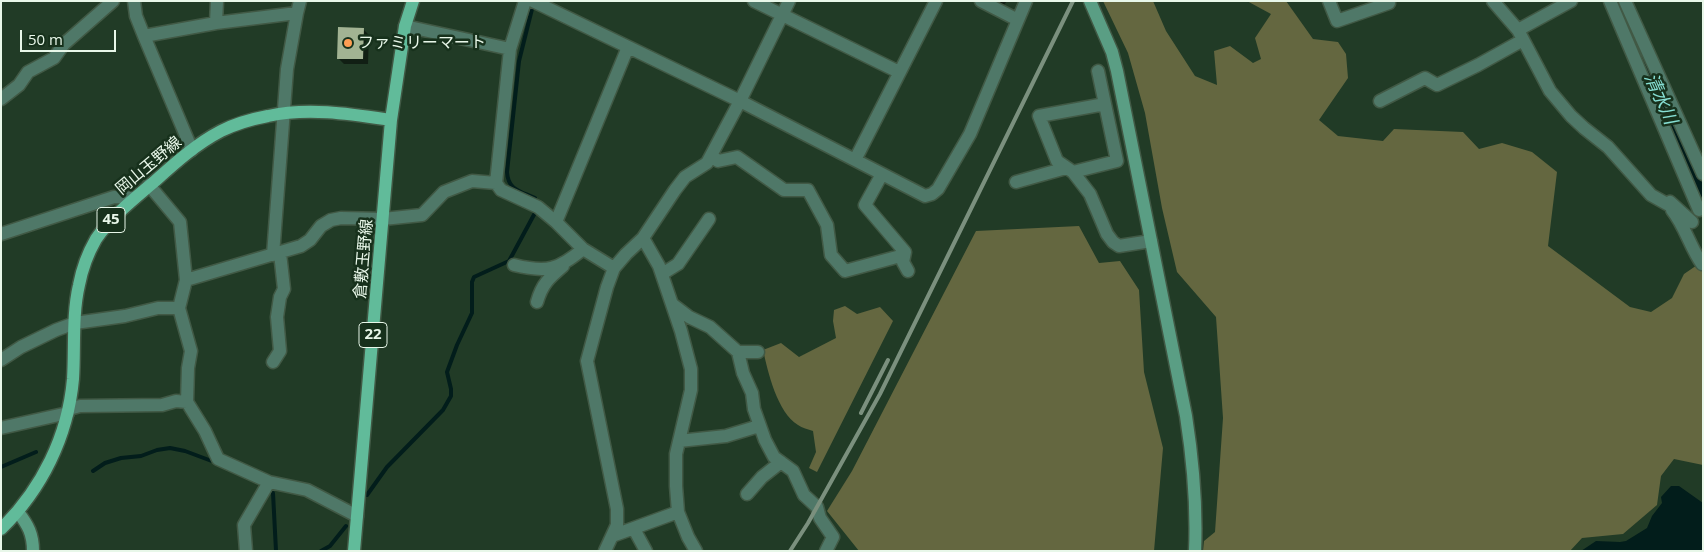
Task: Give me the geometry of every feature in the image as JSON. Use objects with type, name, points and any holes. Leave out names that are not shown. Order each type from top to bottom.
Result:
[{"type":"main road","name":"倉敷玉野線","points":[[354,551],[391,120],[405,26],[412,1]]},
{"type":"main road","name":"岡山玉野線","points":[[1,529],[18,512],[38,484],[61,439],[68,411],[72,379],[78,286],[84,264],[96,240],[113,218],[149,185],[192,150],[221,132],[250,120],[283,113],[312,112],[391,120]]},
{"type":"street","points":[[1,99],[19,86],[28,72],[54,58],[64,44],[114,1]]},
{"type":"street","points":[[134,1],[136,16],[192,150]]},
{"type":"street","points":[[216,23],[217,1]]},
{"type":"street","points":[[525,1],[510,49],[496,183],[501,190],[538,207],[583,249],[614,268]]},
{"type":"street","points":[[533,1],[740,100],[925,196],[932,194],[938,189],[970,134],[1026,1]]},
{"type":"street","points":[[754,1],[899,72]]},
{"type":"street","points":[[605,551],[617,525],[617,509],[587,361],[607,287],[614,268],[643,238],[685,177],[706,163],[711,156],[789,1]]},
{"type":"street","points":[[855,160],[936,1]]},
{"type":"street","points":[[981,1],[1018,20]]},
{"type":"street","points":[[1090,1],[1118,71],[1186,416],[1192,454],[1195,494],[1195,551]]},
{"type":"street","points":[[1329,1],[1337,21],[1389,3]]},
{"type":"street","points":[[1494,1],[1498,9],[1520,35],[1550,90],[1571,116],[1608,147],[1651,195],[1667,204],[1678,218],[1702,265]]},
{"type":"street","points":[[1380,101],[1424,78],[1437,85],[1478,65],[1571,1]]},
{"type":"street","points":[[1610,1],[1701,209],[1692,222],[1693,234],[1702,265]]},
{"type":"street","points":[[1625,1],[1703,174]]},
{"type":"street","points":[[144,36],[298,7],[287,69],[283,113],[276,254],[284,289],[280,297],[277,317],[280,351],[273,362]]},
{"type":"street","points":[[405,26],[510,49]]},
{"type":"street","points":[[556,222],[628,47]]},
{"type":"street","points":[[1016,182],[1116,162],[1098,71]]},
{"type":"street","points":[[1104,104],[1039,116],[1056,161],[1069,170],[1090,194],[1107,234],[1113,242],[1119,246],[1151,241]]},
{"type":"street","points":[[711,156],[718,161],[737,157],[784,190],[808,190],[827,225],[832,255],[845,271],[904,255]]},
{"type":"street","points":[[882,174],[865,205],[905,252],[903,262],[908,271]]},
{"type":"street","points":[[186,280],[300,246],[310,240],[321,226],[331,220],[341,218],[384,219],[422,215],[444,192],[472,181],[496,183]]},
{"type":"street","points":[[149,185],[180,222],[186,280],[179,308],[192,351],[188,368],[187,402],[205,431],[218,459],[270,482],[307,490],[357,516]]},
{"type":"street","points":[[1,234],[114,197],[134,198]]},
{"type":"street","points":[[1667,204],[1670,202],[1692,222]]},
{"type":"street","points":[[662,274],[678,264],[709,220]]},
{"type":"street","points":[[643,238],[662,274],[692,370],[691,390],[676,454],[678,512],[696,551]]},
{"type":"street","points":[[537,302],[540,290],[547,280],[583,249]]},
{"type":"street","points":[[514,265],[533,270],[551,268],[566,263]]},
{"type":"street","points":[[672,304],[689,318],[710,327],[738,352],[743,373],[752,393],[759,426],[774,457],[793,471],[804,495],[817,507],[820,518],[833,537],[826,551]]},
{"type":"street","points":[[1,360],[21,347],[75,323],[125,316],[158,308],[179,308]]},
{"type":"street","points":[[738,352],[758,352]]},
{"type":"street","points":[[1,428],[68,411],[80,406],[187,402]]},
{"type":"street","points":[[679,441],[726,436],[759,426]]},
{"type":"street","points":[[747,494],[762,477],[781,462]]},
{"type":"street","points":[[246,551],[244,525],[270,482]]},
{"type":"street","points":[[18,512],[26,522],[33,538],[33,551]]},
{"type":"street","points":[[612,536],[678,512]]},
{"type":"street","points":[[634,529],[646,551]]},
{"type":"green space","points":[[1103,1],[1153,1],[1166,31],[1195,76],[1217,85],[1214,51],[1230,46],[1253,63],[1261,59],[1255,38],[1271,14],[1247,1],[1286,1],[1313,39],[1338,42],[1346,54],[1348,78],[1319,120],[1338,136],[1383,141],[1394,129],[1463,132],[1479,149],[1502,143],[1532,152],[1557,172],[1548,246],[1630,307],[1651,312],[1672,298],[1684,274],[1703,261],[1703,465],[1674,459],[1661,476],[1657,505],[1623,534],[1582,538],[1570,551],[1203,551],[1204,541],[1215,532],[1223,418],[1216,317],[1177,272],[1162,208],[1145,113],[1128,53]]},
{"type":"green space","points":[[1079,226],[1099,263],[1120,261],[1139,290],[1144,372],[1163,448],[1154,551],[859,551],[827,511],[852,471],[976,231]]},
{"type":"green space","points":[[845,306],[857,314],[880,307],[893,321],[817,472],[809,468],[816,452],[813,431],[798,425],[784,411],[774,391],[763,350],[781,343],[799,357],[836,338],[833,321],[834,310]]},
{"type":"water","points":[[1671,486],[1679,486],[1703,503],[1703,551],[1581,551],[1596,541],[1626,541],[1647,528],[1652,516],[1662,503],[1661,497]]},
{"type":"building","points":[[338,27],[364,28],[363,59],[337,59]]},
{"type":"waterway","name":"清水川","points":[[1618,1],[1703,197]]},
{"type":"waterway","points":[[532,9],[519,61],[507,172],[512,186],[535,198]]},
{"type":"waterway","points":[[367,495],[387,467],[443,410],[451,396],[447,372],[472,313],[472,282],[474,277],[509,261],[536,211]]},
{"type":"waterway","points":[[93,471],[105,463],[121,458],[141,456],[157,450],[170,448],[185,451],[217,463]]},
{"type":"waterway","points":[[1,467],[36,452]]},
{"type":"waterway","points":[[273,493],[276,551]]},
{"type":"waterway","points":[[321,551],[330,546],[346,526]]},
{"type":"railway","points":[[790,551],[808,523],[880,394],[1073,1]]},
{"type":"railway","points":[[861,413],[888,360]]},
{"type":"place","name":"ファミリーマート","points":[[348,43]]}]
